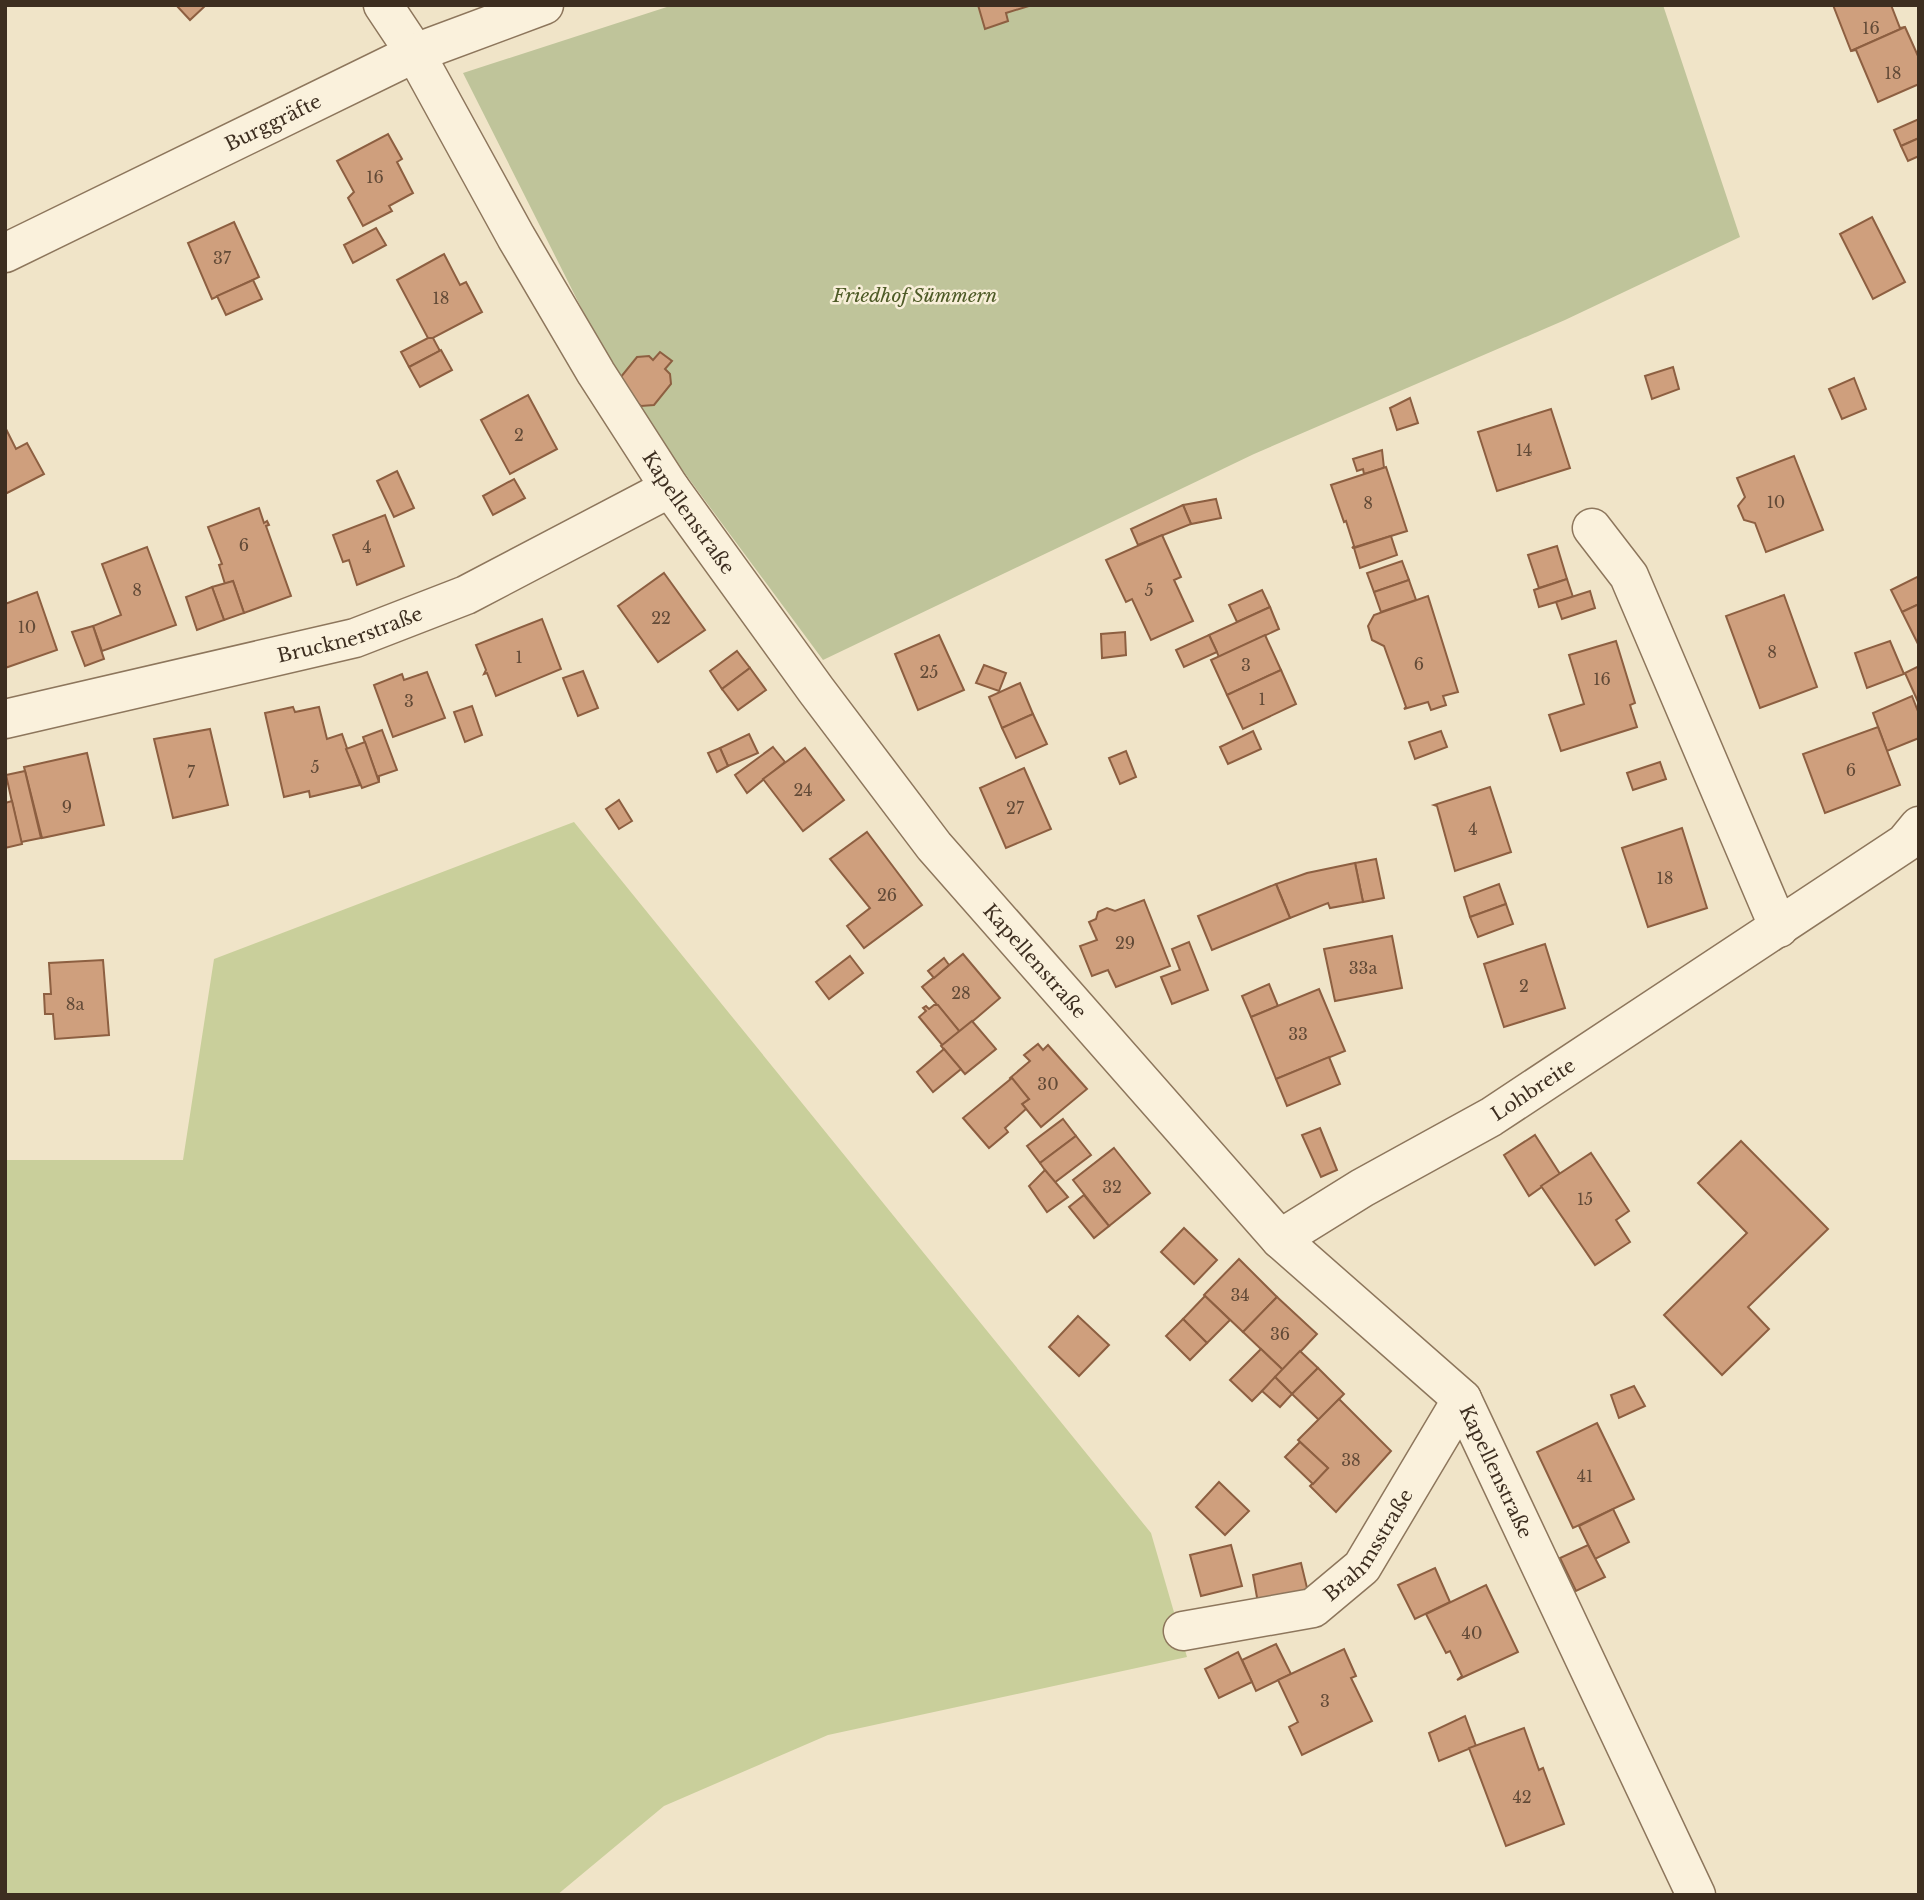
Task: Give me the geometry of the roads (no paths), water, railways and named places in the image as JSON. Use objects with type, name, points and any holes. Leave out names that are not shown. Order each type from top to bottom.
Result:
[{"type":"street","name":"Kapellenstraße","points":[[383,5],[415,54],[516,237],[596,373],[670,488],[816,690],[934,846],[1280,1239],[1462,1399],[1696,1895]]},
{"type":"street","name":"Burggräfte","points":[[5,253],[415,54],[544,5]]},
{"type":"street","name":"Brucknerstraße","points":[[5,719],[355,638],[466,595],[670,488]]},
{"type":"street","points":[[1592,528],[1629,576],[1779,928]]},
{"type":"street","name":"Lohbreite","points":[[1280,1239],[1362,1188],[1491,1118],[1905,843],[1919,825]]},
{"type":"street","name":"Brahmsstraße","points":[[1183,1631],[1313,1608],[1362,1567],[1462,1399]]},
{"type":"park label","name":"Friedhof Sümmern","points":[[915,295]]}]
